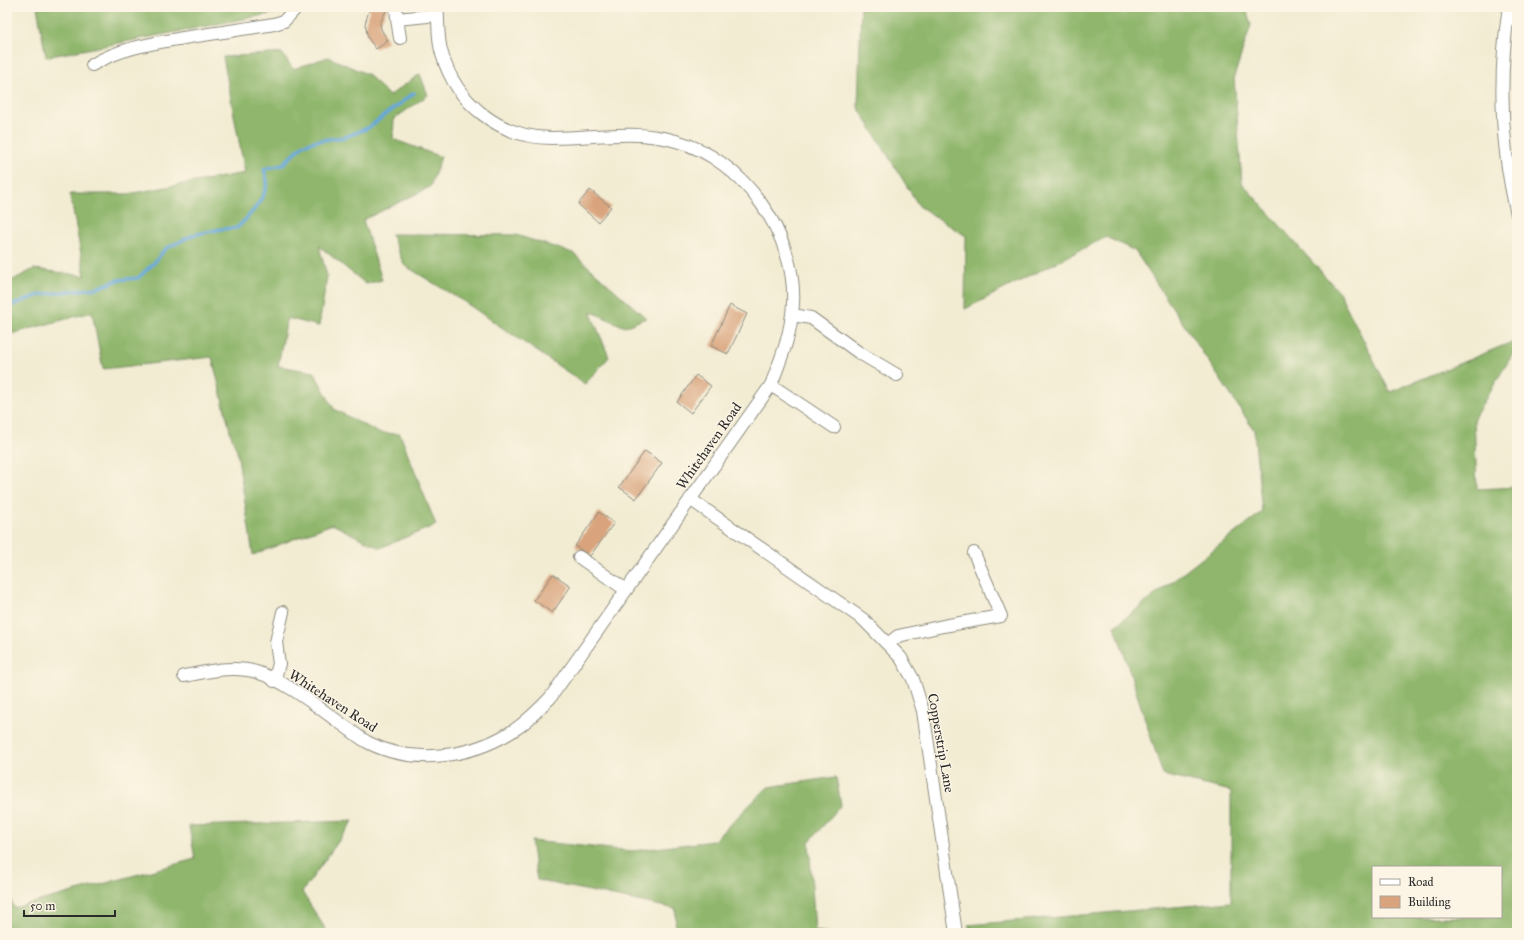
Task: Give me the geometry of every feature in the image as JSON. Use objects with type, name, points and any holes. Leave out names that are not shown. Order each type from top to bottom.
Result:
[{"type":"street","points":[[92,65],[128,49],[161,42],[274,24],[284,21],[297,7]]},
{"type":"street","points":[[1509,7],[1503,46],[1501,111],[1508,178],[1517,214]]},
{"type":"street","points":[[400,38],[396,13],[438,11]]},
{"type":"street","name":"Whitehaven Road","points":[[184,676],[222,669],[255,672],[288,687],[369,743],[405,755],[440,756],[474,750],[510,733],[531,718],[550,698],[771,385],[789,338],[793,303],[790,269],[780,237],[771,216],[751,190],[724,166],[700,151],[676,141],[630,133],[551,138],[528,136],[504,128],[479,113],[455,86],[441,53],[438,11]]},
{"type":"street","points":[[792,315],[815,321],[858,352],[897,376]]},
{"type":"street","points":[[771,385],[834,427]]},
{"type":"street","name":"Copperstrip Lane","points":[[690,499],[864,620],[901,658],[913,679],[923,711],[956,933]]},
{"type":"street","points":[[888,644],[898,636],[943,626],[1001,616],[974,553]]},
{"type":"street","points":[[579,557],[626,590]]},
{"type":"street","points":[[274,681],[279,664],[276,642],[283,612]]},
{"type":"green space","points":[[37,7],[283,7],[280,12],[46,57]]},
{"type":"green space","points":[[861,7],[1246,7],[1251,25],[1234,77],[1242,183],[1339,292],[1390,392],[1517,340],[1517,347],[1474,418],[1477,489],[1517,487],[1517,933],[973,933],[968,925],[1231,902],[1231,791],[1163,775],[1115,626],[1262,512],[1254,430],[1135,251],[1106,237],[965,309],[966,236],[919,206],[858,107]]},
{"type":"green space","points":[[282,53],[293,69],[328,57],[369,75],[389,96],[420,74],[428,95],[394,119],[393,139],[441,157],[430,187],[363,220],[382,280],[366,284],[319,246],[327,276],[319,326],[287,318],[278,366],[314,372],[334,409],[379,433],[400,434],[436,525],[380,548],[332,524],[253,555],[237,451],[231,435],[212,357],[103,369],[92,312],[7,335],[7,283],[34,269],[85,276],[70,194],[128,194],[245,173],[223,57]]},
{"type":"green space","points":[[391,234],[516,235],[573,253],[646,318],[625,327],[590,311],[609,357],[585,384],[466,303],[404,265]]},
{"type":"green space","points":[[836,777],[841,805],[809,842],[815,931],[829,933],[675,933],[676,909],[537,880],[531,841],[632,851],[713,841],[768,787]]},
{"type":"green space","points":[[353,821],[302,892],[328,933],[7,933],[7,889],[14,908],[195,859],[189,826]]},
{"type":"building","points":[[370,7],[388,7],[380,23],[381,29],[388,41],[376,49],[368,38],[365,24]]},
{"type":"building","points":[[590,190],[611,207],[598,222],[578,204]]},
{"type":"building","points":[[730,305],[747,314],[728,354],[711,346]]},
{"type":"building","points":[[696,375],[711,386],[691,413],[677,402]]},
{"type":"building","points":[[645,451],[662,463],[636,499],[619,487]]},
{"type":"building","points":[[599,512],[614,523],[590,556],[575,546]]},
{"type":"building","points":[[553,574],[571,586],[552,613],[534,600]]},
{"type":"waterway","points":[[7,307],[39,295],[97,288],[118,280],[138,278],[154,263],[165,249],[193,235],[221,229],[237,228],[251,214],[265,191],[267,179],[264,169],[282,165],[303,145],[315,141],[345,137],[368,128],[414,93]]}]
